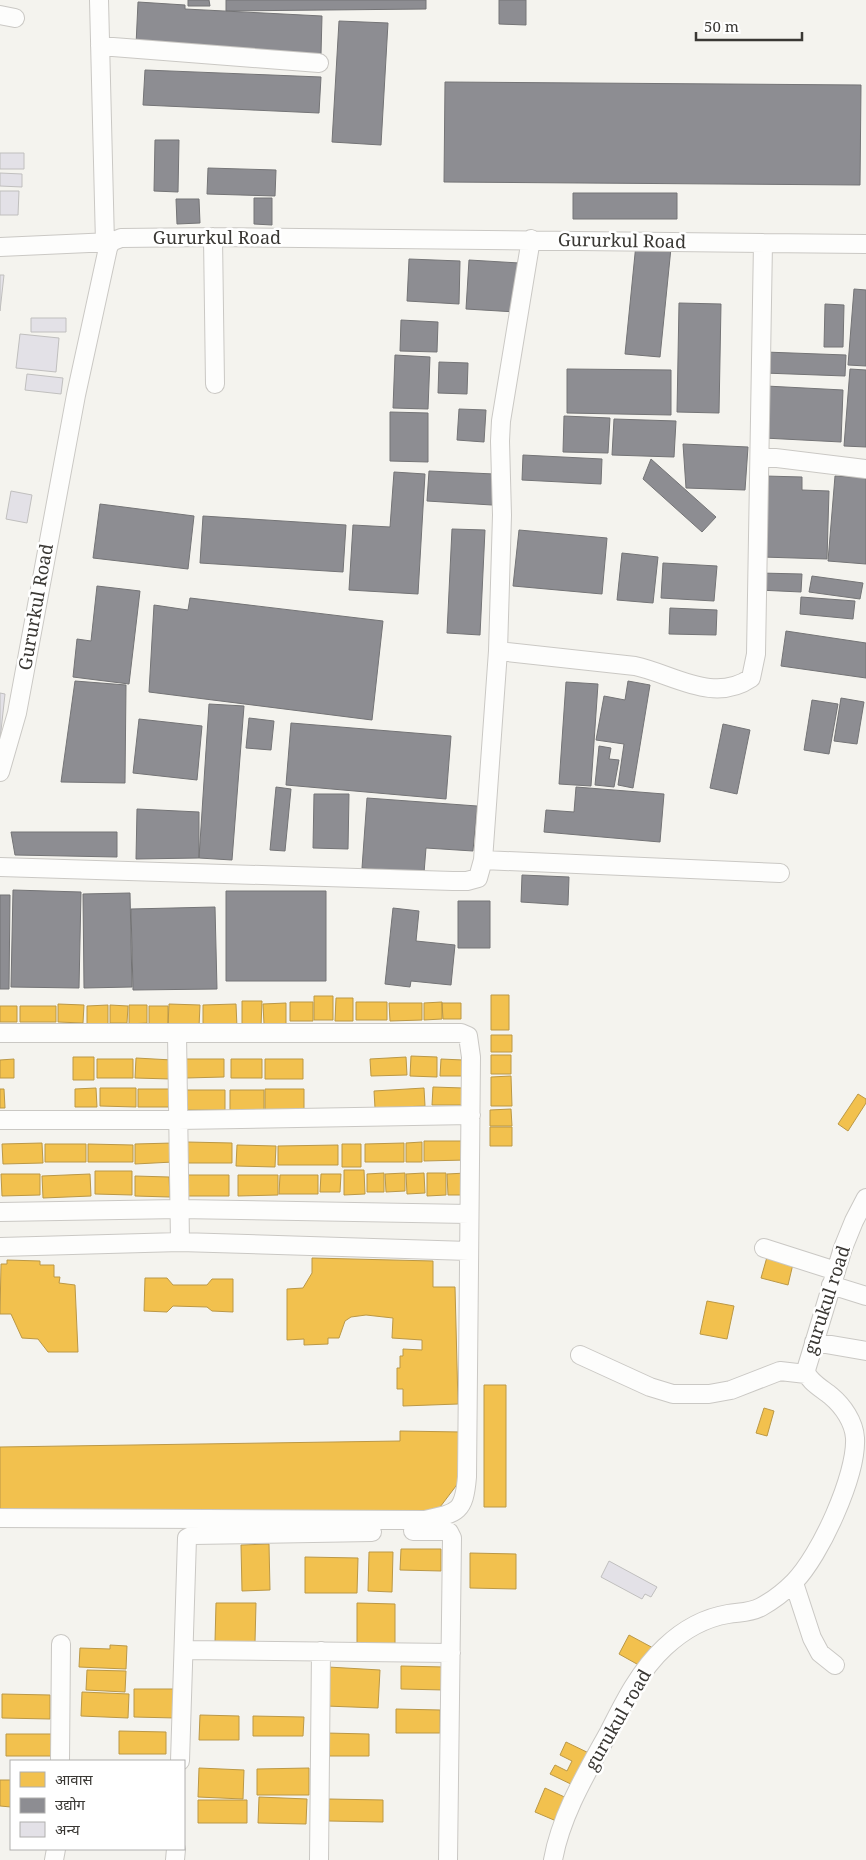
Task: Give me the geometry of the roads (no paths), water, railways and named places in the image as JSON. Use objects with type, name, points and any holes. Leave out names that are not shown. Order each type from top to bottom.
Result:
[{"type":"street","points":[[0,248],[108,242],[99,0]]},
{"type":"street","points":[[100,46],[319,63]]},
{"type":"street","points":[[213,237],[215,384]]},
{"type":"street","name":"Gururkul Road","points":[[0,772],[17,713],[76,395],[108,242],[121,238],[213,237],[866,244]]},
{"type":"street","points":[[0,867],[453,881],[467,881],[478,878],[483,860],[498,651],[502,515],[500,441],[531,240]]},
{"type":"street","points":[[498,651],[635,666],[703,688],[730,686],[751,678],[756,654],[763,243]]},
{"type":"street","points":[[760,456],[866,469]]},
{"type":"street","points":[[483,860],[780,873]]},
{"type":"street","points":[[0,1033],[461,1033],[468,1036],[470,1041],[471,1115],[467,1477],[464,1500],[458,1509],[447,1515],[425,1520],[0,1518]]},
{"type":"street","points":[[177,1034],[180,1242]]},
{"type":"street","points":[[0,1120],[179,1120],[471,1115]]},
{"type":"street","name":"gurukul road","points":[[553,1860],[566,1818],[593,1760],[640,1676],[656,1656],[665,1646],[696,1625],[727,1614],[748,1612],[760,1608],[794,1582],[817,1551],[837,1509],[851,1471],[855,1450],[855,1436],[850,1421],[842,1408],[833,1397],[806,1374],[807,1364],[834,1278],[854,1220],[866,1198]]},
{"type":"street","points":[[0,1212],[179,1209],[469,1214]]},
{"type":"street","points":[[0,1247],[180,1242],[469,1251]]},
{"type":"street","points":[[764,1248],[834,1278],[866,1296]]},
{"type":"street","points":[[814,1342],[866,1351]]},
{"type":"street","points":[[580,1355],[650,1387],[673,1394],[709,1394],[731,1390],[780,1371],[806,1374]]},
{"type":"street","points":[[180,1760],[187,1539],[190,1536],[443,1530],[449,1532],[452,1538],[448,1860]]},
{"type":"street","points":[[794,1582],[812,1638],[820,1653],[835,1665]]},
{"type":"street","points":[[60,1760],[61,1644]]},
{"type":"street","points":[[184,1650],[451,1653]]},
{"type":"street","points":[[319,1860],[321,1652]]}]
